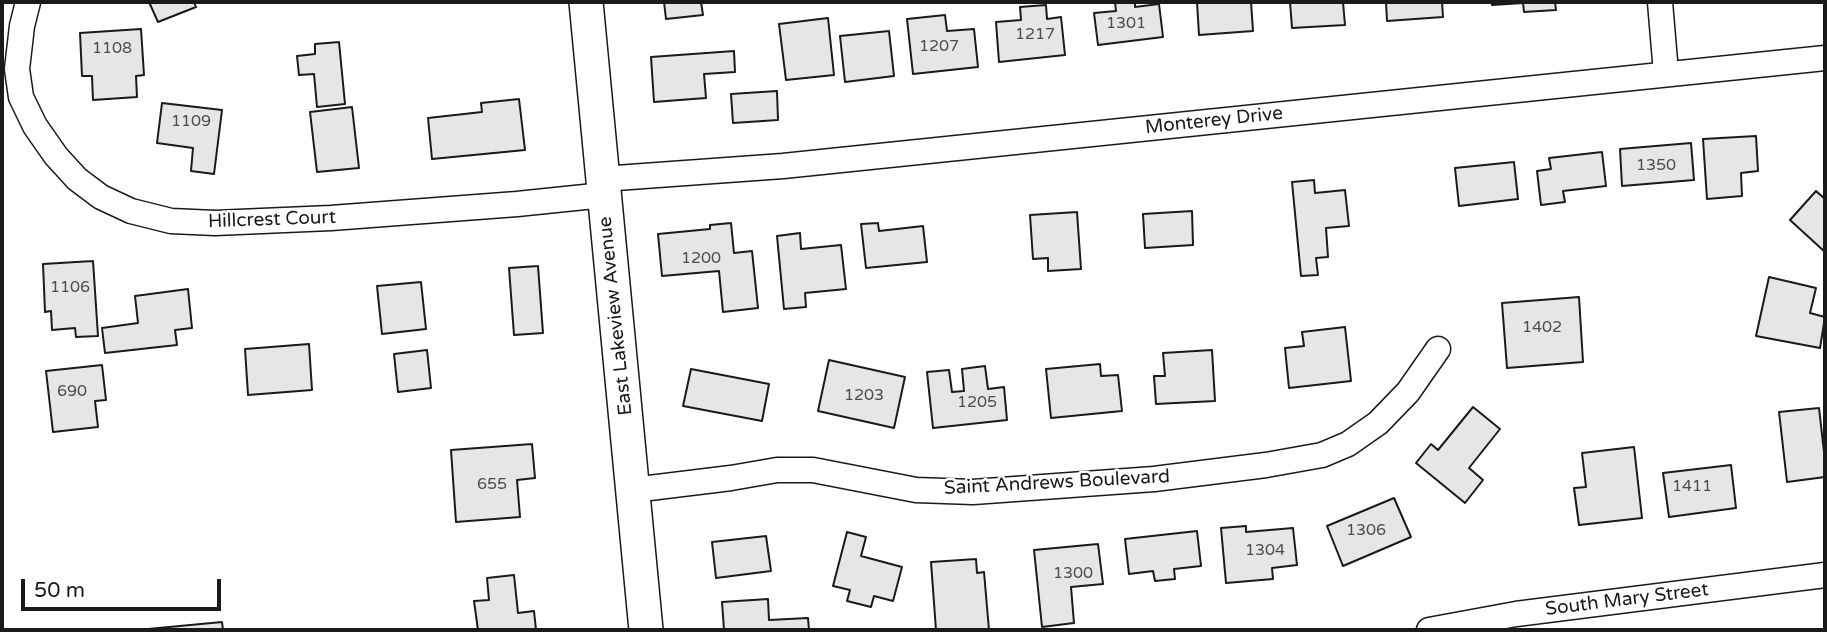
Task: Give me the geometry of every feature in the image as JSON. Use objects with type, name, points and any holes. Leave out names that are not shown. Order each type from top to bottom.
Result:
[{"type":"street","name":"Hillcrest Court","points":[[28,2],[9,70],[35,126],[56,156],[77,179],[101,197],[131,211],[171,221],[215,223],[331,218],[517,204],[603,187]]},
{"type":"street","name":"East Lakeview Avenue","points":[[586,2],[646,630]]},
{"type":"street","points":[[1660,2],[1666,73]]},
{"type":"street","name":"Monterey Drive","points":[[603,187],[1825,58]]},
{"type":"street","name":"Saint Andrews Boulevard","points":[[633,490],[777,470],[813,470],[916,489],[973,492],[1154,479],[1266,465],[1322,455],[1348,443],[1378,423],[1408,392],[1438,349]]},
{"type":"street","name":"South Mary Street","points":[[1429,630],[1516,614],[1825,575]]},
{"type":"building","points":[[149,2],[194,2],[196,7],[158,22]]},
{"type":"building","points":[[664,2],[701,2],[703,15],[666,19]]},
{"type":"building","points":[[1115,2],[1135,2],[1135,7],[1159,4],[1163,37],[1098,45],[1094,13],[1116,11]]},
{"type":"building","points":[[1197,2],[1251,2],[1253,31],[1199,35]]},
{"type":"building","points":[[1290,2],[1343,2],[1345,25],[1292,28]]},
{"type":"building","points":[[1386,2],[1442,2],[1443,17],[1387,21]]},
{"type":"building","points":[[1492,2],[1555,2],[1556,10],[1524,12],[1523,3],[1492,5]]},
{"type":"building","points":[[1046,5],[1047,19],[1061,17],[1065,55],[999,62],[996,22],[1021,20],[1020,7]]},
{"type":"building","points":[[945,15],[947,31],[974,29],[978,67],[913,74],[907,19]]},
{"type":"building","points":[[828,18],[834,75],[786,80],[779,24]]},
{"type":"building","points":[[141,29],[144,75],[136,76],[137,97],[93,100],[92,76],[82,76],[80,33]]},
{"type":"building","points":[[889,31],[894,76],[845,82],[840,36]]},
{"type":"building","points":[[339,42],[345,104],[317,107],[314,74],[299,75],[297,56],[315,54],[315,44]]},
{"type":"building","points":[[734,51],[735,72],[704,74],[706,98],[654,102],[651,57]]},
{"type":"building","points":[[777,91],[778,120],[733,123],[731,94]]},
{"type":"building","points":[[519,99],[525,150],[432,159],[428,118],[482,112],[481,103]]},
{"type":"building","points":[[162,103],[222,110],[214,174],[191,171],[193,148],[157,143]]},
{"type":"building","points":[[352,107],[359,168],[317,172],[310,112]]},
{"type":"building","points":[[1756,136],[1758,171],[1741,173],[1742,196],[1707,199],[1703,139]]},
{"type":"building","points":[[1691,143],[1694,180],[1622,186],[1620,149]]},
{"type":"building","points":[[1602,152],[1606,186],[1563,191],[1565,202],[1541,205],[1537,171],[1551,169],[1549,158]]},
{"type":"building","points":[[1514,162],[1518,199],[1459,206],[1455,168]]},
{"type":"building","points":[[1314,180],[1315,193],[1345,190],[1349,226],[1326,228],[1328,257],[1316,258],[1318,275],[1301,276],[1292,182]]},
{"type":"building","points":[[1816,191],[1825,199],[1825,252],[1790,220]]},
{"type":"building","points":[[1192,211],[1193,245],[1145,248],[1143,214]]},
{"type":"building","points":[[1077,212],[1081,269],[1048,271],[1048,258],[1033,259],[1030,215]]},
{"type":"building","points":[[731,223],[734,253],[752,251],[758,308],[723,312],[719,271],[662,276],[658,234],[710,229],[710,225]]},
{"type":"building","points":[[878,223],[879,231],[923,226],[927,262],[866,268],[861,224]]},
{"type":"building","points":[[800,233],[801,249],[841,245],[846,289],[805,293],[806,307],[784,309],[777,236]]},
{"type":"building","points":[[93,261],[98,336],[76,337],[75,328],[52,330],[51,311],[45,312],[43,264]]},
{"type":"building","points":[[538,266],[543,333],[514,335],[509,268]]},
{"type":"building","points":[[1769,277],[1816,288],[1810,313],[1825,317],[1820,348],[1756,336]]},
{"type":"building","points":[[421,282],[426,329],[382,334],[377,286]]},
{"type":"building","points":[[188,289],[192,328],[175,330],[177,345],[105,353],[102,328],[138,323],[135,296]]},
{"type":"building","points":[[1579,297],[1583,362],[1507,368],[1502,303]]},
{"type":"building","points":[[1345,327],[1351,381],[1289,388],[1285,348],[1304,346],[1302,332]]},
{"type":"building","points":[[309,344],[312,390],[248,395],[245,349]]},
{"type":"building","points":[[427,350],[431,388],[398,392],[394,354]]},
{"type":"building","points":[[1212,350],[1215,401],[1156,404],[1154,376],[1165,376],[1163,353]]},
{"type":"building","points":[[829,360],[905,377],[894,428],[818,411]]},
{"type":"building","points":[[1100,364],[1101,376],[1118,375],[1122,411],[1051,418],[1046,369]]},
{"type":"building","points":[[102,365],[106,400],[95,401],[98,427],[53,432],[46,371]]},
{"type":"building","points":[[985,366],[988,389],[1004,387],[1007,420],[933,428],[927,372],[949,370],[952,392],[964,391],[962,369]]},
{"type":"building","points":[[691,369],[769,384],[762,421],[683,406]]},
{"type":"building","points":[[1473,407],[1500,429],[1469,468],[1483,480],[1465,503],[1416,463],[1431,444],[1438,450]]},
{"type":"building","points":[[1819,408],[1825,477],[1787,482],[1779,412]]},
{"type":"building","points":[[532,444],[535,478],[517,480],[520,517],[456,522],[451,450]]},
{"type":"building","points":[[1634,447],[1642,518],[1579,525],[1574,488],[1586,487],[1582,453]]},
{"type":"building","points":[[1731,465],[1736,508],[1669,517],[1663,473]]},
{"type":"building","points":[[1394,498],[1411,537],[1343,566],[1327,526]]},
{"type":"building","points":[[1246,526],[1246,532],[1293,528],[1297,565],[1272,568],[1273,579],[1226,583],[1221,528]]},
{"type":"building","points":[[1197,531],[1201,566],[1174,569],[1175,579],[1155,581],[1153,571],[1129,574],[1125,539]]},
{"type":"building","points":[[847,532],[866,537],[861,556],[902,567],[893,601],[874,596],[871,607],[847,601],[850,590],[833,586]]},
{"type":"building","points":[[766,536],[771,571],[716,578],[712,542]]},
{"type":"building","points":[[1098,544],[1103,584],[1071,587],[1074,623],[1042,627],[1034,550]]},
{"type":"building","points":[[976,559],[977,573],[984,572],[989,630],[936,630],[931,562]]},
{"type":"building","points":[[514,575],[518,613],[534,611],[536,630],[478,630],[474,601],[489,600],[487,578]]},
{"type":"building","points":[[768,599],[769,620],[808,618],[809,630],[724,630],[722,602]]},
{"type":"building","points":[[222,622],[223,630],[148,629]]}]
